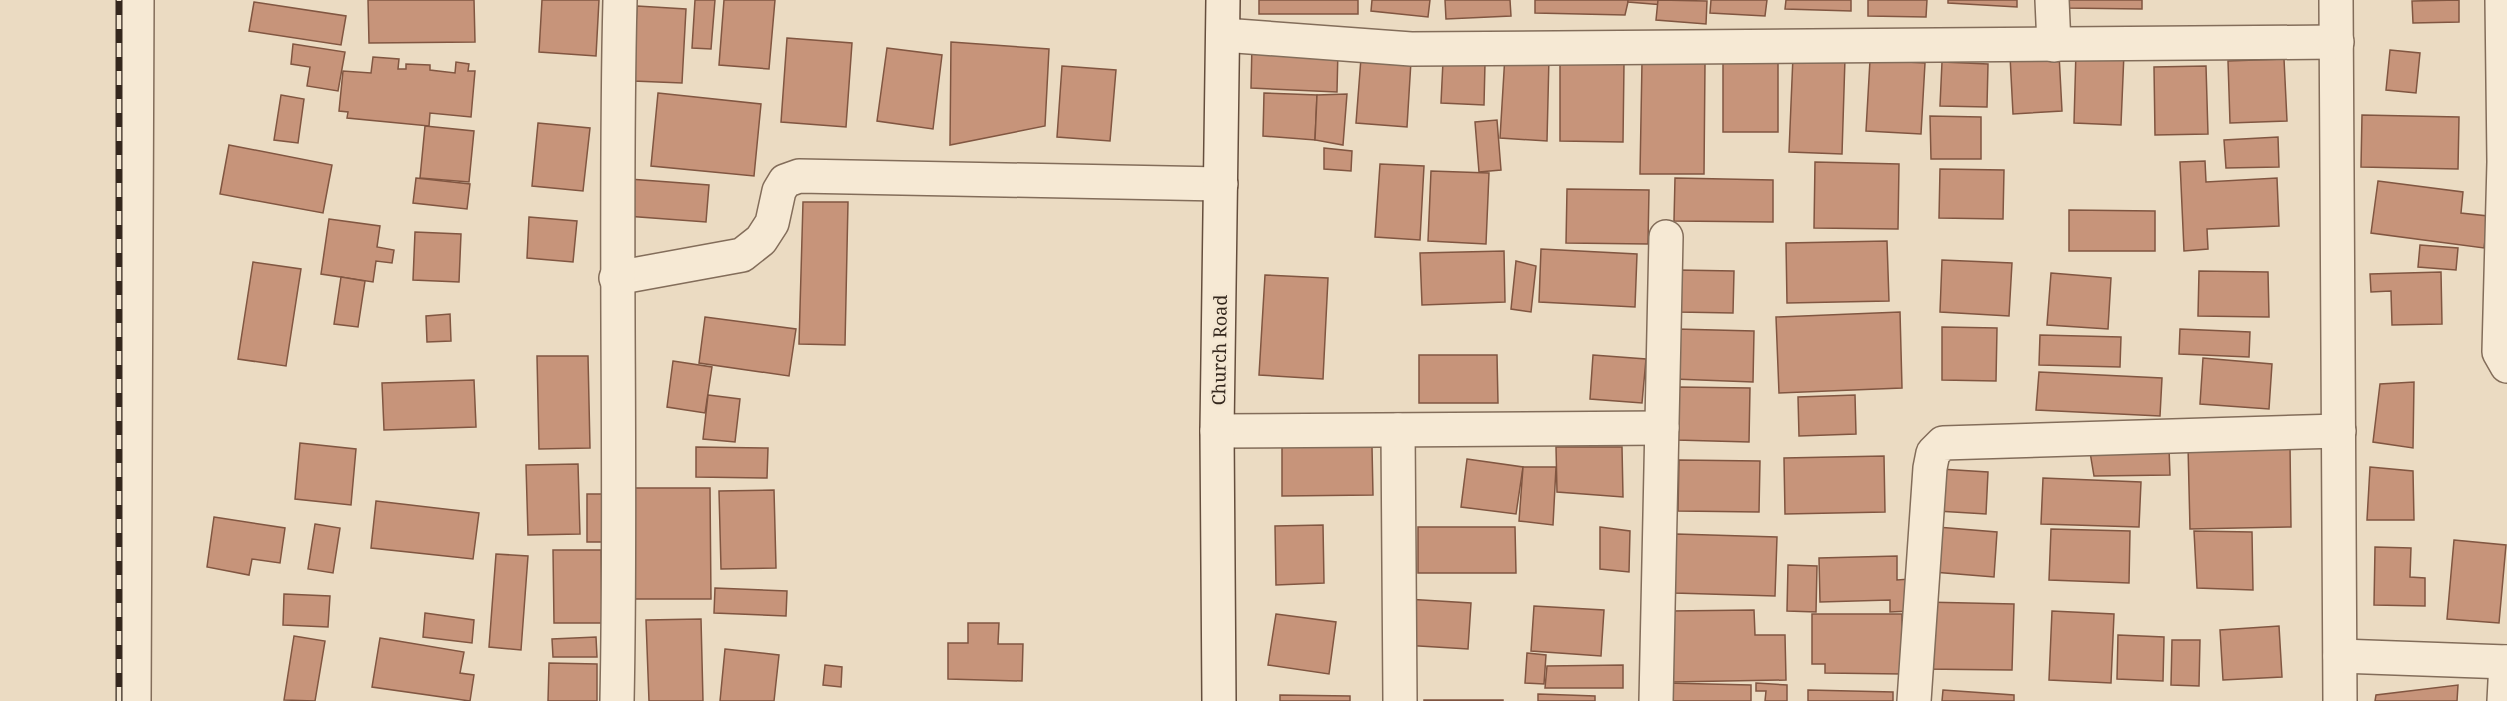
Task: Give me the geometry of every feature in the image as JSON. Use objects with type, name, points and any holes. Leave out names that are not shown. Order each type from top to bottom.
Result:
[{"type":"street","points":[[134,701],[137,0]]},
{"type":"street","points":[[617,701],[621,514],[616,278],[620,0]]},
{"type":"street","name":"Church Road","points":[[1220,701],[1217,431],[1223,0]]},
{"type":"street","points":[[2052,0],[2054,45]]},
{"type":"street","points":[[2336,0],[2340,701]]},
{"type":"street","points":[[2502,0],[2504,162],[2499,352],[2507,366]]},
{"type":"street","points":[[1223,35],[1411,49],[2337,42]]},
{"type":"street","points":[[616,278],[742,255],[761,240],[772,223],[779,191],[785,182],[799,176],[1221,184]]},
{"type":"street","points":[[1656,701],[1666,237]]},
{"type":"street","points":[[1217,431],[1662,428]]},
{"type":"street","points":[[1398,430],[1400,701]]},
{"type":"street","points":[[1914,701],[1930,468],[1933,453],[1943,443],[2339,431]]},
{"type":"street","points":[[2340,656],[2506,662],[2504,701]]},
{"type":"building","points":[[368,0],[474,0],[475,42],[369,43]]},
{"type":"building","points":[[542,0],[599,0],[596,56],[539,52]]},
{"type":"building","points":[[695,0],[715,0],[711,49],[692,48]]},
{"type":"building","points":[[724,0],[775,0],[769,69],[719,65]]},
{"type":"building","points":[[1259,0],[1358,0],[1358,14],[1259,14]]},
{"type":"building","points":[[1372,0],[1430,0],[1428,17],[1371,11]]},
{"type":"building","points":[[1445,0],[1510,0],[1511,16],[1446,19]]},
{"type":"building","points":[[1535,0],[1628,0],[1628,2],[1625,15],[1535,13]]},
{"type":"building","points":[[1628,0],[1676,0],[1676,6],[1628,2]]},
{"type":"building","points":[[1658,0],[1707,1],[1706,24],[1656,20]]},
{"type":"building","points":[[1711,0],[1767,0],[1765,16],[1710,13]]},
{"type":"building","points":[[1786,0],[1851,0],[1851,11],[1785,9]]},
{"type":"building","points":[[1868,0],[1927,0],[1926,17],[1868,16]]},
{"type":"building","points":[[1948,0],[2017,0],[2017,7],[1948,3]]},
{"type":"building","points":[[2065,0],[2142,0],[2142,9],[2064,8]]},
{"type":"building","points":[[2459,0],[2459,22],[2413,23],[2412,1]]},
{"type":"building","points":[[254,2],[346,16],[341,45],[249,31]]},
{"type":"building","points":[[637,6],[686,9],[682,83],[633,81]]},
{"type":"building","points":[[787,38],[852,43],[846,127],[781,122]]},
{"type":"building","points":[[951,42],[1049,49],[1045,126],[950,145]]},
{"type":"building","points":[[293,44],[345,52],[338,91],[307,86],[310,67],[291,64]]},
{"type":"building","points":[[1252,44],[1338,49],[1337,92],[1251,88]]},
{"type":"building","points":[[887,48],[942,55],[933,129],[877,121]]},
{"type":"building","points":[[2390,50],[2420,53],[2416,93],[2386,90]]},
{"type":"building","points":[[2076,51],[2124,53],[2121,125],[2074,123]]},
{"type":"building","points":[[2059,54],[2062,111],[2013,114],[2010,56]]},
{"type":"building","points":[[1505,55],[1549,57],[1547,141],[1500,138]]},
{"type":"building","points":[[1793,56],[1845,58],[1842,154],[1789,152]]},
{"type":"building","points":[[373,57],[399,59],[398,69],[406,69],[406,64],[430,65],[430,70],[455,73],[456,62],[469,64],[468,71],[475,71],[471,117],[430,113],[429,126],[347,118],[348,112],[339,111],[343,71],[371,73]]},
{"type":"building","points":[[1361,58],[1411,61],[1407,127],[1356,123]]},
{"type":"building","points":[[2284,59],[2287,121],[2230,123],[2228,61]]},
{"type":"building","points":[[1870,60],[1925,63],[1921,134],[1866,131]]},
{"type":"building","points":[[1443,61],[1485,63],[1484,105],[1441,103]]},
{"type":"building","points":[[1642,62],[1705,63],[1704,174],[1640,174]]},
{"type":"building","points":[[1723,62],[1778,62],[1778,132],[1723,132]]},
{"type":"building","points":[[1942,62],[1988,64],[1987,107],[1940,106]]},
{"type":"building","points":[[1560,63],[1624,63],[1623,142],[1560,141]]},
{"type":"building","points":[[1062,66],[1116,70],[1110,141],[1057,137]]},
{"type":"building","points":[[2206,66],[2208,134],[2155,135],[2154,67]]},
{"type":"building","points":[[658,93],[761,104],[754,176],[651,166]]},
{"type":"building","points":[[1264,93],[1317,95],[1315,140],[1263,136]]},
{"type":"building","points":[[1347,94],[1343,145],[1315,140],[1317,95]]},
{"type":"building","points":[[281,95],[304,99],[298,143],[274,140]]},
{"type":"building","points":[[2362,115],[2459,117],[2458,169],[2361,167]]},
{"type":"building","points":[[1930,116],[1981,117],[1981,159],[1931,159]]},
{"type":"building","points":[[1497,120],[1501,170],[1479,172],[1475,122]]},
{"type":"building","points":[[538,123],[590,128],[583,191],[532,186]]},
{"type":"building","points":[[425,126],[474,131],[469,182],[420,178]]},
{"type":"building","points":[[2278,137],[2279,167],[2226,168],[2224,140]]},
{"type":"building","points":[[229,145],[332,165],[323,213],[220,194]]},
{"type":"building","points":[[1324,148],[1352,151],[1351,171],[1324,169]]},
{"type":"building","points":[[2205,161],[2206,182],[2277,178],[2279,226],[2207,229],[2208,249],[2184,251],[2180,162]]},
{"type":"building","points":[[1815,162],[1899,164],[1898,229],[1814,228]]},
{"type":"building","points":[[1380,164],[1424,166],[1420,240],[1375,237]]},
{"type":"building","points":[[1940,169],[2004,170],[2003,219],[1939,218]]},
{"type":"building","points":[[1431,171],[1489,173],[1486,244],[1428,241]]},
{"type":"building","points":[[416,178],[470,184],[467,209],[413,203]]},
{"type":"building","points":[[1675,178],[1773,180],[1773,222],[1674,221]]},
{"type":"building","points":[[629,179],[709,185],[706,222],[626,216]]},
{"type":"building","points":[[2378,181],[2463,192],[2461,213],[2488,216],[2484,248],[2371,233]]},
{"type":"building","points":[[1567,189],[1649,190],[1648,244],[1566,243]]},
{"type":"building","points":[[803,202],[848,202],[845,345],[799,344]]},
{"type":"building","points":[[2069,210],[2155,211],[2155,251],[2069,251]]},
{"type":"building","points":[[529,217],[577,221],[573,262],[527,258]]},
{"type":"building","points":[[329,219],[380,226],[377,247],[394,250],[392,263],[376,261],[373,282],[321,274]]},
{"type":"building","points":[[415,232],[461,234],[459,282],[413,280]]},
{"type":"building","points":[[1887,241],[1889,301],[1787,303],[1786,243]]},
{"type":"building","points":[[2420,245],[2458,248],[2456,270],[2418,267]]},
{"type":"building","points":[[1541,249],[1637,254],[1635,307],[1539,302]]},
{"type":"building","points":[[1504,251],[1505,302],[1422,305],[1420,253]]},
{"type":"building","points":[[1942,260],[2012,263],[2009,316],[1940,312]]},
{"type":"building","points":[[1516,261],[1536,266],[1531,312],[1511,309]]},
{"type":"building","points":[[253,262],[301,269],[286,366],[238,359]]},
{"type":"building","points":[[1678,270],[1734,271],[1733,313],[1678,312]]},
{"type":"building","points":[[2199,271],[2268,272],[2269,317],[2198,316]]},
{"type":"building","points":[[2441,272],[2442,324],[2392,325],[2391,291],[2371,292],[2370,274]]},
{"type":"building","points":[[2051,273],[2111,278],[2108,329],[2047,325]]},
{"type":"building","points":[[1265,275],[1328,278],[1323,379],[1259,375]]},
{"type":"building","points":[[341,277],[365,281],[358,327],[334,324]]},
{"type":"building","points":[[1900,312],[1902,388],[1779,393],[1776,317]]},
{"type":"building","points":[[450,314],[451,341],[427,342],[426,316]]},
{"type":"building","points":[[705,317],[796,329],[789,376],[699,363]]},
{"type":"building","points":[[1942,327],[1997,328],[1996,381],[1942,380]]},
{"type":"building","points":[[1676,329],[1754,331],[1753,382],[1674,379]]},
{"type":"building","points":[[2180,329],[2250,332],[2249,357],[2179,354]]},
{"type":"building","points":[[2040,335],[2121,337],[2120,367],[2039,365]]},
{"type":"building","points":[[1419,355],[1497,355],[1498,403],[1419,403]]},
{"type":"building","points":[[1593,355],[1646,359],[1642,403],[1590,399]]},
{"type":"building","points":[[537,356],[588,356],[590,448],[539,449]]},
{"type":"building","points":[[2203,358],[2272,364],[2269,409],[2200,404]]},
{"type":"building","points":[[673,361],[712,367],[705,413],[667,407]]},
{"type":"building","points":[[2039,372],[2162,378],[2160,416],[2036,410]]},
{"type":"building","points":[[474,380],[476,427],[384,430],[382,383]]},
{"type":"building","points":[[2414,382],[2413,448],[2373,442],[2380,384]]},
{"type":"building","points":[[1677,387],[1750,388],[1749,442],[1676,440]]},
{"type":"building","points":[[708,395],[740,399],[735,442],[703,439]]},
{"type":"building","points":[[1855,395],[1856,434],[1799,436],[1798,397]]},
{"type":"building","points":[[300,443],[356,449],[351,505],[295,499]]},
{"type":"building","points":[[2290,445],[2291,527],[2190,529],[2188,446]]},
{"type":"building","points":[[2089,446],[2169,448],[2170,475],[2094,476]]},
{"type":"building","points":[[696,447],[768,448],[767,478],[696,477]]},
{"type":"building","points":[[1282,447],[1372,447],[1373,495],[1282,496]]},
{"type":"building","points":[[1556,447],[1622,447],[1623,497],[1557,492]]},
{"type":"building","points":[[1884,456],[1885,512],[1785,514],[1784,458]]},
{"type":"building","points":[[1467,459],[1523,467],[1516,514],[1461,507]]},
{"type":"building","points":[[1679,460],[1760,461],[1759,512],[1678,511]]},
{"type":"building","points":[[578,464],[580,534],[528,535],[526,465]]},
{"type":"building","points":[[1523,467],[1556,467],[1553,525],[1519,521]]},
{"type":"building","points":[[2370,467],[2413,471],[2414,520],[2367,520]]},
{"type":"building","points":[[1940,469],[1988,472],[1986,514],[1937,511]]},
{"type":"building","points":[[2043,478],[2141,482],[2139,527],[2041,524]]},
{"type":"building","points":[[631,488],[710,488],[711,599],[632,599]]},
{"type":"building","points":[[774,490],[776,568],[721,569],[719,491]]},
{"type":"building","points":[[587,494],[606,494],[606,542],[587,542]]},
{"type":"building","points":[[376,501],[479,513],[473,559],[371,548]]},
{"type":"building","points":[[214,517],[285,528],[280,563],[252,559],[249,575],[207,567]]},
{"type":"building","points":[[315,524],[340,528],[333,573],[308,569]]},
{"type":"building","points":[[1323,525],[1324,583],[1276,585],[1275,526]]},
{"type":"building","points":[[1418,527],[1515,527],[1516,573],[1418,573]]},
{"type":"building","points":[[1600,527],[1630,531],[1629,572],[1600,569]]},
{"type":"building","points":[[1937,527],[1997,532],[1994,577],[1933,572]]},
{"type":"building","points":[[2051,529],[2130,531],[2129,583],[2049,580]]},
{"type":"building","points":[[2194,531],[2252,532],[2253,590],[2197,588]]},
{"type":"building","points":[[1676,534],[1777,537],[1775,596],[1674,593]]},
{"type":"building","points":[[2454,540],[2506,545],[2499,623],[2447,619]]},
{"type":"building","points":[[2375,547],[2411,548],[2410,577],[2425,578],[2425,606],[2374,605]]},
{"type":"building","points":[[553,550],[601,550],[602,623],[554,623]]},
{"type":"building","points":[[496,554],[528,556],[521,650],[489,647]]},
{"type":"building","points":[[1897,556],[1897,580],[1910,579],[1911,611],[1890,612],[1890,600],[1820,602],[1819,558]]},
{"type":"building","points":[[1788,565],[1817,566],[1816,612],[1787,611]]},
{"type":"building","points":[[715,588],[787,591],[786,616],[714,613]]},
{"type":"building","points":[[284,594],[330,596],[328,627],[283,625]]},
{"type":"building","points":[[1406,599],[1471,603],[1468,649],[1403,645]]},
{"type":"building","points":[[1923,602],[2014,604],[2012,670],[1922,669]]},
{"type":"building","points":[[1534,606],[1604,610],[1601,656],[1531,651]]},
{"type":"building","points":[[1754,610],[1755,635],[1785,635],[1786,680],[1672,682],[1671,611]]},
{"type":"building","points":[[2052,611],[2114,614],[2111,683],[2049,680]]},
{"type":"building","points":[[425,613],[474,620],[472,643],[423,637]]},
{"type":"building","points":[[1276,614],[1336,622],[1329,674],[1268,665]]},
{"type":"building","points":[[1812,614],[1902,614],[1902,674],[1825,673],[1825,664],[1812,664]]},
{"type":"building","points":[[701,619],[703,701],[649,701],[646,620]]},
{"type":"building","points":[[968,623],[999,623],[998,644],[1023,644],[1022,681],[948,679],[948,643],[968,643]]},
{"type":"building","points":[[2279,626],[2282,677],[2223,680],[2220,630]]},
{"type":"building","points":[[2118,635],[2164,637],[2163,681],[2117,679]]},
{"type":"building","points":[[294,636],[325,641],[315,701],[284,700]]},
{"type":"building","points":[[596,637],[597,657],[553,657],[552,639]]},
{"type":"building","points":[[380,638],[464,652],[460,673],[474,675],[470,701],[372,687]]},
{"type":"building","points":[[2172,640],[2200,640],[2199,686],[2171,685]]},
{"type":"building","points":[[725,649],[779,655],[774,701],[720,701]]},
{"type":"building","points":[[1527,653],[1546,655],[1544,684],[1525,683]]},
{"type":"building","points":[[549,663],[597,664],[597,701],[548,701]]},
{"type":"building","points":[[825,665],[842,667],[841,687],[823,685]]},
{"type":"building","points":[[1623,665],[1623,688],[1545,688],[1547,666]]},
{"type":"building","points":[[1665,683],[1751,685],[1751,701],[1665,701]]},
{"type":"building","points":[[1756,683],[1787,685],[1787,701],[1765,701],[1766,691],[1756,691]]},
{"type":"building","points":[[2458,685],[2457,701],[2375,701],[2376,695]]},
{"type":"building","points":[[1808,690],[1893,692],[1893,701],[1808,701]]},
{"type":"building","points":[[1943,690],[2014,695],[2014,701],[1942,701]]},
{"type":"building","points":[[1538,694],[1595,696],[1595,701],[1538,701]]},
{"type":"building","points":[[1280,695],[1350,696],[1350,701],[1280,701]]},
{"type":"building","points":[[1503,700],[1503,701],[1424,701]]},
{"type":"railway","points":[[119,0],[119,701]]}]
